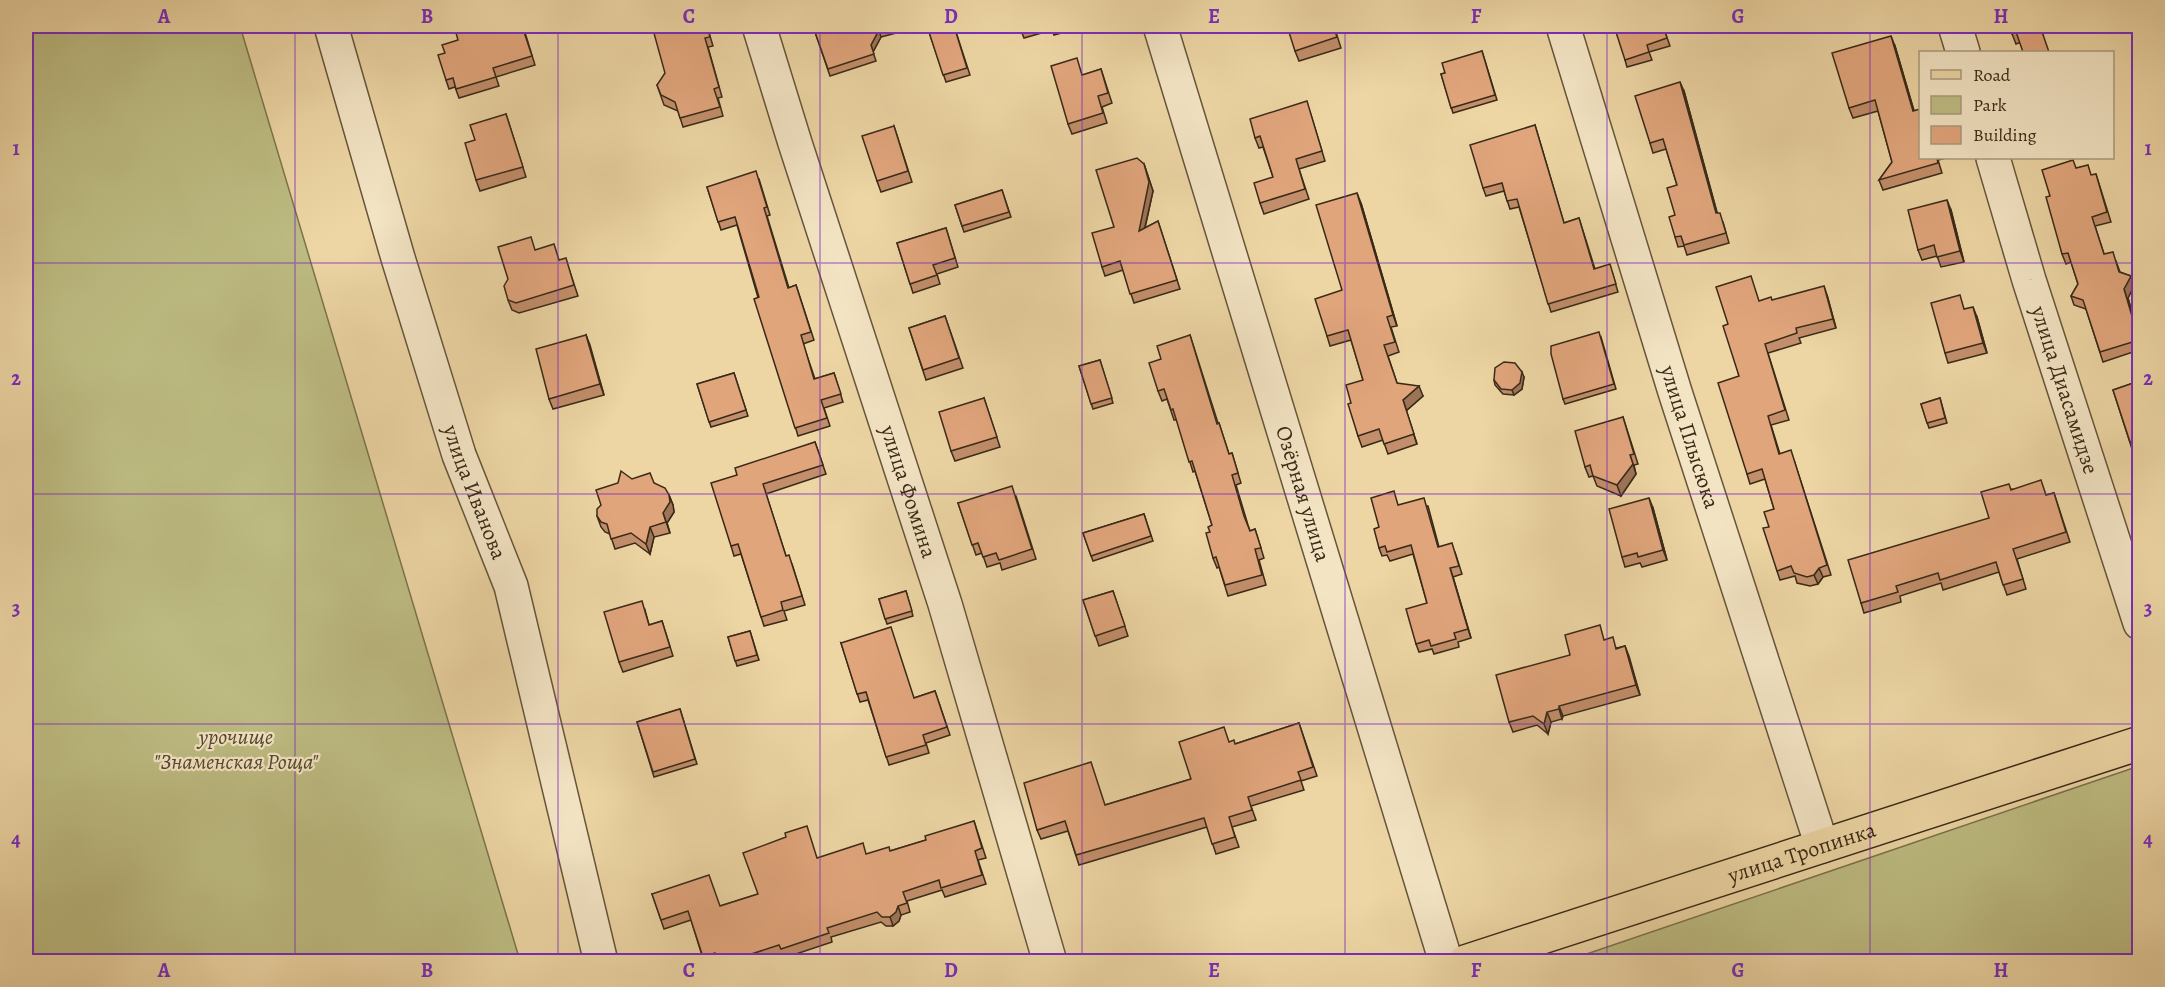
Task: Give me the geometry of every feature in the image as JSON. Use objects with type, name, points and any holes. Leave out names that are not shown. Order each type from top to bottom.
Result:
[{"type":"main road","name":"улица Тропинка","points":[[1465,962],[2139,743]]},
{"type":"street","name":"улица Иванова","points":[[331,26],[398,258],[459,455],[511,586],[601,962]]},
{"type":"street","name":"улица Фомина","points":[[759,26],[798,154],[945,604],[1050,962]]},
{"type":"street","name":"Озёрная улица","points":[[1160,26],[1446,962]]},
{"type":"street","name":"улица Плысюка","points":[[1563,26],[1675,392],[1822,846]]},
{"type":"street","points":[[1955,26],[1963,51]]},
{"type":"street","name":"улица Диасамидзе","points":[[1993,159],[2029,280],[2139,623]]},
{"type":"green space","name":"урочище \"Знаменская Роща\"","points":[[26,26],[240,26],[520,961],[26,961]]},
{"type":"green space","points":[[2139,766],[2139,961],[1566,961]]},
{"type":"building","points":[[454,26],[522,26],[532,56],[493,68],[496,77],[456,89],[453,78],[446,80],[438,55],[445,53],[442,45],[458,40]]},
{"type":"building","points":[[652,26],[707,26],[710,37],[705,38],[719,87],[714,89],[720,107],[680,118],[675,102],[661,95],[657,85],[665,73]]},
{"type":"building","points":[[818,26],[894,26],[879,30],[871,45],[874,54],[828,69],[815,32]]},
{"type":"building","points":[[927,26],[954,26],[967,68],[943,75]]},
{"type":"building","points":[[1287,26],[1333,26],[1337,37],[1295,51]]},
{"type":"building","points":[[1614,26],[1663,26],[1667,38],[1647,45],[1649,52],[1625,60]]},
{"type":"building","points":[[2009,26],[2040,26],[2049,51],[2023,51],[2016,32],[2012,34]]},
{"type":"building","points":[[1891,36],[1913,111],[1919,109],[1919,159],[1937,159],[1938,163],[1879,180],[1892,162],[1875,100],[1849,108],[1832,53]]},
{"type":"building","points":[[1482,51],[1495,95],[1451,108],[1441,74],[1445,73],[1442,63]]},
{"type":"building","points":[[1077,58],[1082,75],[1101,69],[1108,93],[1098,96],[1103,113],[1068,124],[1051,66]]},
{"type":"building","points":[[1680,82],[1716,213],[1720,213],[1726,233],[1684,245],[1681,236],[1675,237],[1669,217],[1675,215],[1667,188],[1677,185],[1663,139],[1650,143],[1635,96]]},
{"type":"building","points":[[1307,101],[1322,151],[1296,159],[1305,189],[1260,203],[1254,183],[1273,177],[1260,136],[1255,138],[1250,119]]},
{"type":"building","points":[[506,114],[523,167],[476,180],[465,143],[475,140],[470,125]]},
{"type":"building","points":[[1535,125],[1564,223],[1579,218],[1594,269],[1610,264],[1616,284],[1548,304],[1517,199],[1507,201],[1502,183],[1483,188],[1470,145]]},
{"type":"building","points":[[894,126],[908,171],[877,181],[862,136]]},
{"type":"building","points":[[1137,158],[1144,164],[1149,182],[1139,231],[1158,221],[1177,280],[1130,294],[1120,261],[1102,267],[1092,233],[1114,227],[1096,170]]},
{"type":"building","points":[[2073,160],[2076,168],[2088,165],[2091,175],[2096,174],[2107,212],[2092,217],[2104,254],[2113,252],[2119,272],[2131,276],[2124,289],[2139,340],[2100,352],[2083,300],[2071,296],[2078,284],[2068,253],[2062,254],[2046,197],[2050,196],[2042,170]]},
{"type":"building","points":[[756,171],[767,207],[764,208],[788,288],[796,285],[811,332],[801,335],[814,379],[834,373],[841,394],[821,400],[827,418],[795,428],[754,299],[759,297],[735,217],[718,222],[707,187]]},
{"type":"building","points":[[1002,190],[1009,212],[962,226],[955,205]]},
{"type":"building","points":[[1357,193],[1393,315],[1387,317],[1395,342],[1384,345],[1397,383],[1419,386],[1403,400],[1414,434],[1384,444],[1379,429],[1358,436],[1348,404],[1351,403],[1346,385],[1363,380],[1348,330],[1327,336],[1315,299],[1342,290],[1316,205]]},
{"type":"building","points":[[1947,200],[1960,251],[1937,257],[1934,245],[1918,250],[1908,210]]},
{"type":"building","points":[[946,228],[955,258],[933,265],[937,275],[910,284],[897,243]]},
{"type":"building","points":[[531,237],[535,250],[554,244],[559,260],[566,258],[574,285],[516,303],[508,300],[504,286],[508,279],[498,247]]},
{"type":"building","points":[[1751,276],[1759,301],[1771,297],[1772,300],[1824,286],[1833,319],[1796,328],[1797,333],[1765,344],[1785,410],[1768,416],[1779,454],[1791,450],[1827,565],[1819,568],[1814,575],[1807,577],[1794,573],[1791,566],[1777,571],[1763,528],[1769,527],[1764,512],[1774,509],[1762,469],[1747,474],[1718,383],[1739,376],[1723,326],[1728,324],[1716,287]]},
{"type":"building","points":[[1960,295],[1964,309],[1973,307],[1983,343],[1945,353],[1931,303]]},
{"type":"building","points":[[945,316],[959,358],[923,370],[909,328]]},
{"type":"building","points":[[1599,332],[1614,384],[1563,399],[1551,346]]},
{"type":"building","points":[[586,335],[600,384],[549,399],[536,349]]},
{"type":"building","points":[[1190,335],[1217,424],[1219,423],[1229,454],[1232,453],[1238,473],[1232,475],[1244,516],[1250,531],[1255,529],[1261,548],[1255,549],[1262,575],[1225,585],[1216,557],[1213,558],[1206,533],[1210,532],[1208,527],[1212,525],[1192,461],[1189,462],[1173,409],[1171,410],[1164,389],[1158,391],[1149,363],[1161,359],[1157,346]]},
{"type":"building","points":[[1100,360],[1112,398],[1091,404],[1079,366]]},
{"type":"building","points":[[1504,362],[1515,363],[1522,372],[1520,383],[1512,390],[1501,389],[1494,380],[1495,368]]},
{"type":"building","points":[[734,373],[746,410],[709,422],[697,384]]},
{"type":"building","points":[[2139,381],[2139,439],[2130,442],[2113,390]]},
{"type":"building","points":[[984,398],[997,437],[951,451],[939,412]]},
{"type":"building","points":[[1940,398],[1945,418],[1927,423],[1921,404]]},
{"type":"building","points":[[1623,417],[1634,454],[1630,455],[1633,464],[1617,485],[1593,476],[1590,465],[1585,467],[1575,431]]},
{"type":"building","points":[[815,442],[823,465],[763,484],[786,556],[789,555],[802,596],[781,602],[783,610],[761,617],[738,544],[731,546],[711,483],[737,475],[735,468]]},
{"type":"building","points":[[621,471],[632,479],[650,473],[654,483],[665,488],[669,495],[670,502],[663,513],[666,522],[650,527],[646,544],[631,533],[611,539],[607,524],[601,522],[597,516],[597,509],[601,505],[596,490],[618,483]]},
{"type":"building","points":[[2041,480],[2046,495],[2054,493],[2066,532],[2013,549],[2023,579],[2003,585],[1996,562],[1940,580],[1938,573],[1896,586],[1898,592],[1861,603],[1848,560],[1989,518],[1981,492],[2009,484],[2011,490]]},
{"type":"building","points":[[1012,486],[1032,549],[999,560],[996,553],[983,557],[978,543],[972,545],[958,503]]},
{"type":"building","points":[[1394,491],[1398,505],[1424,498],[1438,547],[1452,543],[1459,566],[1450,568],[1468,629],[1454,633],[1456,639],[1431,646],[1429,640],[1416,644],[1406,609],[1427,603],[1411,545],[1387,552],[1385,546],[1379,548],[1374,529],[1379,527],[1371,498]]},
{"type":"building","points":[[1649,498],[1663,550],[1638,557],[1637,553],[1622,557],[1609,509]]},
{"type":"building","points":[[1144,514],[1151,536],[1091,556],[1083,533]]},
{"type":"building","points":[[906,591],[912,611],[885,619],[879,599]]},
{"type":"building","points":[[1113,591],[1125,626],[1095,636],[1083,600]]},
{"type":"building","points":[[642,601],[649,625],[662,621],[670,647],[619,662],[604,612]]},
{"type":"building","points":[[1600,625],[1604,640],[1613,637],[1616,649],[1625,646],[1636,685],[1559,706],[1559,709],[1547,712],[1544,724],[1533,716],[1509,722],[1496,675],[1570,655],[1565,635]]},
{"type":"building","points":[[891,627],[914,698],[935,691],[947,727],[923,735],[926,745],[886,757],[866,692],[857,694],[841,643]]},
{"type":"building","points":[[750,631],[757,655],[735,661],[728,637]]},
{"type":"building","points":[[680,709],[695,759],[653,772],[637,722]]},
{"type":"building","points":[[1299,723],[1313,767],[1298,772],[1301,780],[1248,797],[1252,810],[1229,817],[1235,837],[1212,844],[1204,818],[1076,855],[1065,821],[1037,830],[1024,783],[1091,762],[1105,805],[1191,779],[1179,742],[1224,727],[1229,742],[1234,740],[1235,744]]},
{"type":"building","points":[[974,821],[982,848],[975,851],[982,875],[941,888],[939,880],[903,892],[907,903],[898,906],[896,912],[890,917],[882,917],[877,912],[827,928],[829,933],[781,949],[779,945],[727,962],[718,962],[715,953],[703,957],[688,911],[661,920],[652,894],[709,875],[720,906],[758,894],[743,853],[786,837],[785,833],[807,826],[817,858],[863,843],[866,854],[889,847],[890,851],[926,840],[925,836]]}]
